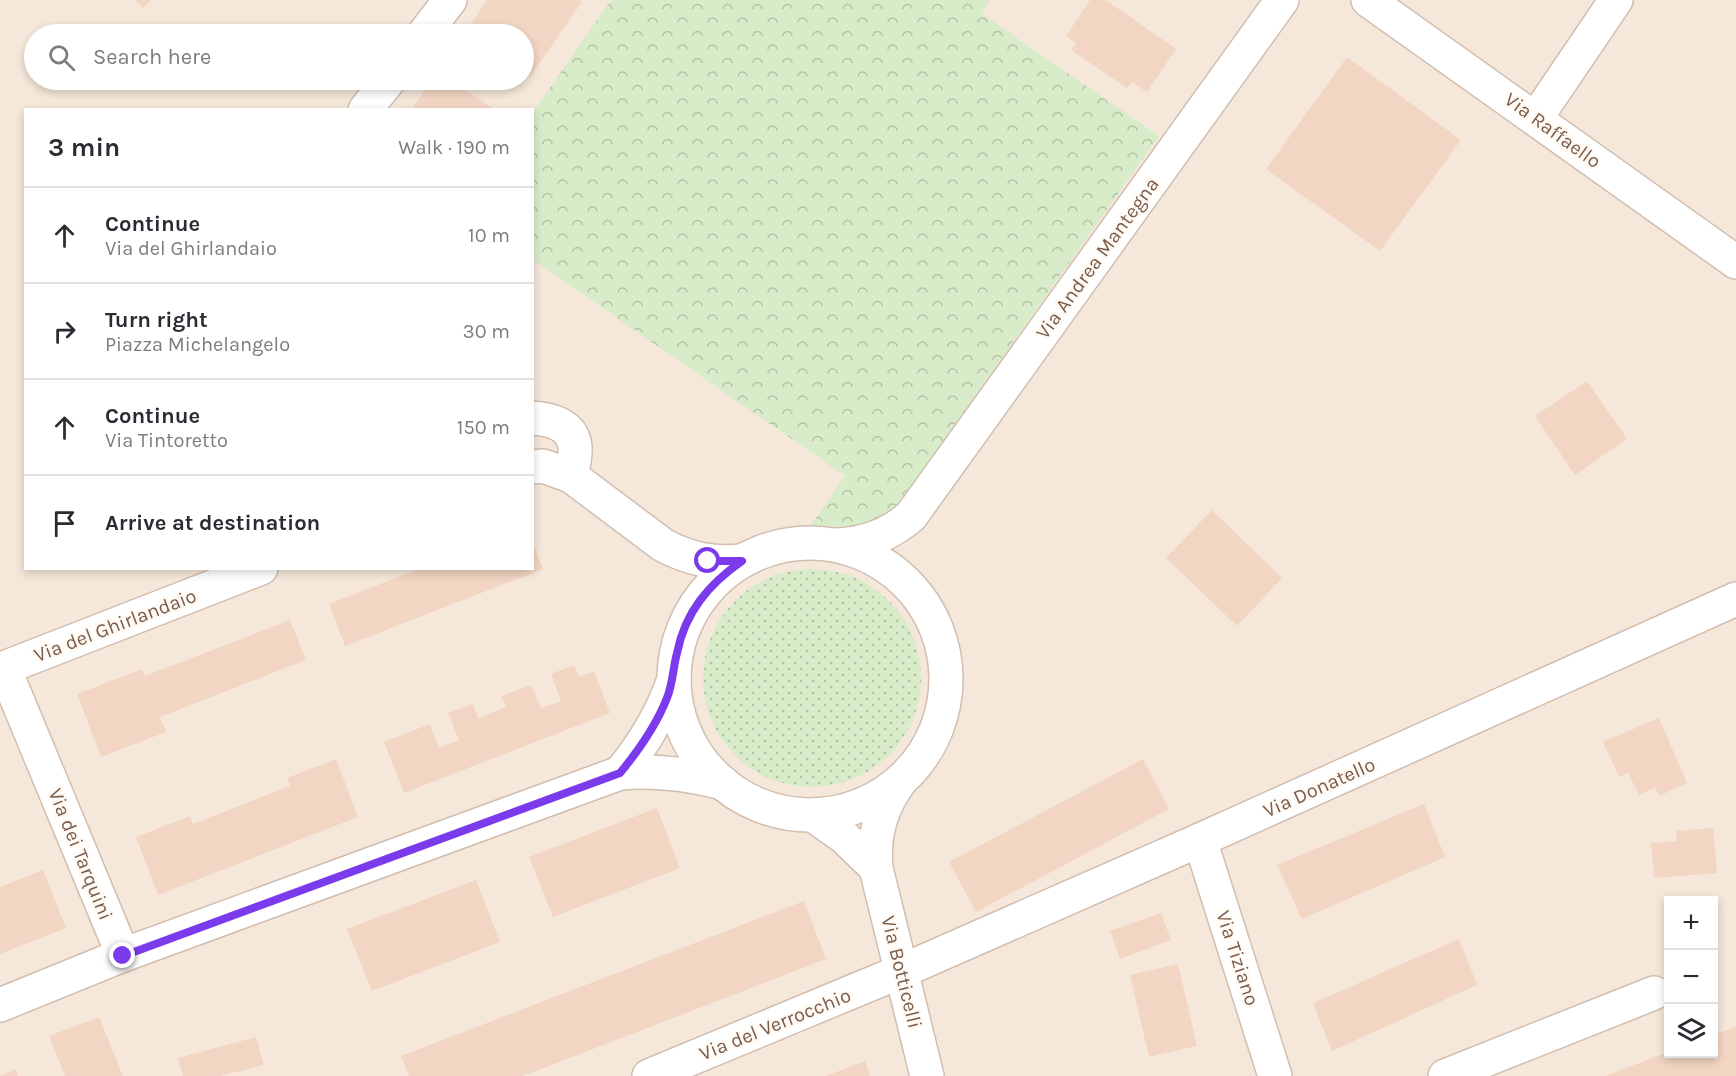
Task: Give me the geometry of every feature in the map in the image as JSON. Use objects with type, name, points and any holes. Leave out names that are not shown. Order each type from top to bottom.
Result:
[{"type":"street","points":[[432,24],[450,0]]},
{"type":"street","name":"Via Andrea Mantegna","points":[[834,545],[868,541],[884,535],[911,516],[1282,0]]},
{"type":"street","name":"Via Raffaello","points":[[1368,0],[1736,262]]},
{"type":"street","points":[[1536,118],[1616,0]]},
{"type":"street","points":[[367,108],[381,90]]},
{"type":"street","points":[[534,418],[559,423],[570,431],[575,447],[571,476]]},
{"type":"street","points":[[534,467],[543,466],[571,476],[663,546],[678,564],[686,589],[687,618],[682,632],[676,655],[674,678],[679,713],[692,746],[706,766],[723,783],[743,797],[765,807],[789,813],[813,815],[837,813],[861,806],[900,781],[916,765],[939,723],[946,677],[944,655],[938,632],[927,610],[914,592],[897,575],[856,551],[834,545],[810,543],[787,545],[764,551],[742,561],[723,574],[706,591],[692,610],[682,632]]},
{"type":"street","name":"Via Andrea Mantegna","points":[[911,516],[907,551],[914,592]]},
{"type":"street","points":[[663,546],[692,558],[726,562],[742,561]]},
{"type":"street","name":"Via del Ghirlandaio","points":[[2,669],[256,570]]},
{"type":"street","name":"Via Donatello","points":[[902,971],[1736,599]]},
{"type":"street","name":"Via dei Tarquini","points":[[2,669],[123,956]]},
{"type":"street","points":[[620,773],[647,737],[663,708],[674,678]]},
{"type":"street","points":[[0,1005],[123,956],[620,773],[648,771],[675,773],[723,783]]},
{"type":"street","name":"Via Botticelli","points":[[900,781],[888,800],[880,820],[875,852],[876,868],[927,1076]]},
{"type":"street","points":[[813,815],[844,837],[876,868]]},
{"type":"street","name":"Via Tiziano","points":[[1200,840],[1275,1076]]},
{"type":"street","name":"Via del Verrocchio","points":[[649,1076],[902,971]]},
{"type":"street","points":[[1445,1076],[1654,993]]},
{"type":"shaded area","points":[[0,0],[1736,0],[1736,1076],[0,1076]]},
{"type":"green space","points":[[611,0],[990,0],[982,14],[1159,136],[892,513],[853,532],[833,526],[809,528],[845,476],[534,261],[534,111]]},
{"type":"green space","points":[[801,569],[823,569],[854,577],[873,587],[889,601],[903,617],[913,636],[921,667],[917,710],[913,720],[903,739],[889,755],[873,769],[844,783],[823,787],[801,787],[780,783],[751,769],[721,739],[707,710],[703,689],[703,667],[707,646],[721,617],[751,587],[780,573]]},
{"type":"building","points":[[135,0],[151,0],[143,8]]},
{"type":"building","points":[[487,0],[579,0],[582,2],[534,71],[534,24],[471,24]]},
{"type":"building","points":[[1090,0],[1106,0],[1176,49],[1147,92],[1132,82],[1127,88],[1071,50],[1076,43],[1066,36]]},
{"type":"building","points":[[1347,57],[1461,140],[1380,251],[1266,169]]},
{"type":"building","points":[[425,90],[466,90],[492,108],[412,108]]},
{"type":"building","points":[[1587,381],[1627,439],[1575,475],[1535,416]]},
{"type":"building","points":[[1212,510],[1282,578],[1237,626],[1166,558]]},
{"type":"building","points":[[534,545],[543,569],[345,646],[329,604],[416,570],[534,570]]},
{"type":"building","points":[[290,620],[306,660],[160,717],[166,732],[101,757],[77,694],[142,669],[145,676]]},
{"type":"building","points":[[574,665],[579,677],[594,671],[610,713],[404,793],[384,742],[430,724],[439,748],[459,740],[448,713],[473,704],[478,718],[506,707],[501,696],[531,685],[541,708],[561,701],[551,674]]},
{"type":"building","points":[[1659,718],[1687,783],[1659,796],[1655,787],[1639,795],[1628,773],[1619,777],[1603,742]]},
{"type":"building","points":[[336,759],[358,817],[158,895],[136,837],[190,816],[193,824],[290,786],[287,778]]},
{"type":"building","points":[[1143,759],[1169,809],[976,912],[949,862]]},
{"type":"building","points":[[1424,804],[1445,857],[1302,919],[1277,865]]},
{"type":"building","points":[[657,808],[680,868],[553,917],[529,857]]},
{"type":"building","points":[[1713,828],[1717,873],[1654,878],[1651,843],[1677,841],[1676,831]]},
{"type":"building","points":[[43,870],[66,928],[0,954],[0,887]]},
{"type":"building","points":[[476,880],[500,942],[372,991],[347,929]]},
{"type":"building","points":[[804,901],[826,959],[523,1076],[409,1076],[401,1056]]},
{"type":"building","points":[[1161,913],[1171,940],[1120,959],[1110,931]]},
{"type":"building","points":[[1459,939],[1477,985],[1332,1051],[1313,1003]]},
{"type":"building","points":[[1178,964],[1197,1046],[1149,1057],[1130,975]]},
{"type":"building","points":[[99,1017],[123,1076],[65,1076],[49,1036]]},
{"type":"building","points":[[1736,1026],[1736,1076],[1605,1076],[1664,1054],[1664,1058],[1718,1058],[1718,1033]]},
{"type":"building","points":[[256,1037],[264,1065],[220,1076],[183,1076],[178,1058]]},
{"type":"building","points":[[865,1061],[870,1076],[826,1076]]},
{"type":"building","points":[[16,1069],[18,1076],[0,1076]]},
{"type":"route","points":[[123,956],[620,773],[647,737],[667,698],[674,678],[676,655],[682,632],[692,610],[723,574],[742,561],[708,561]]}]
